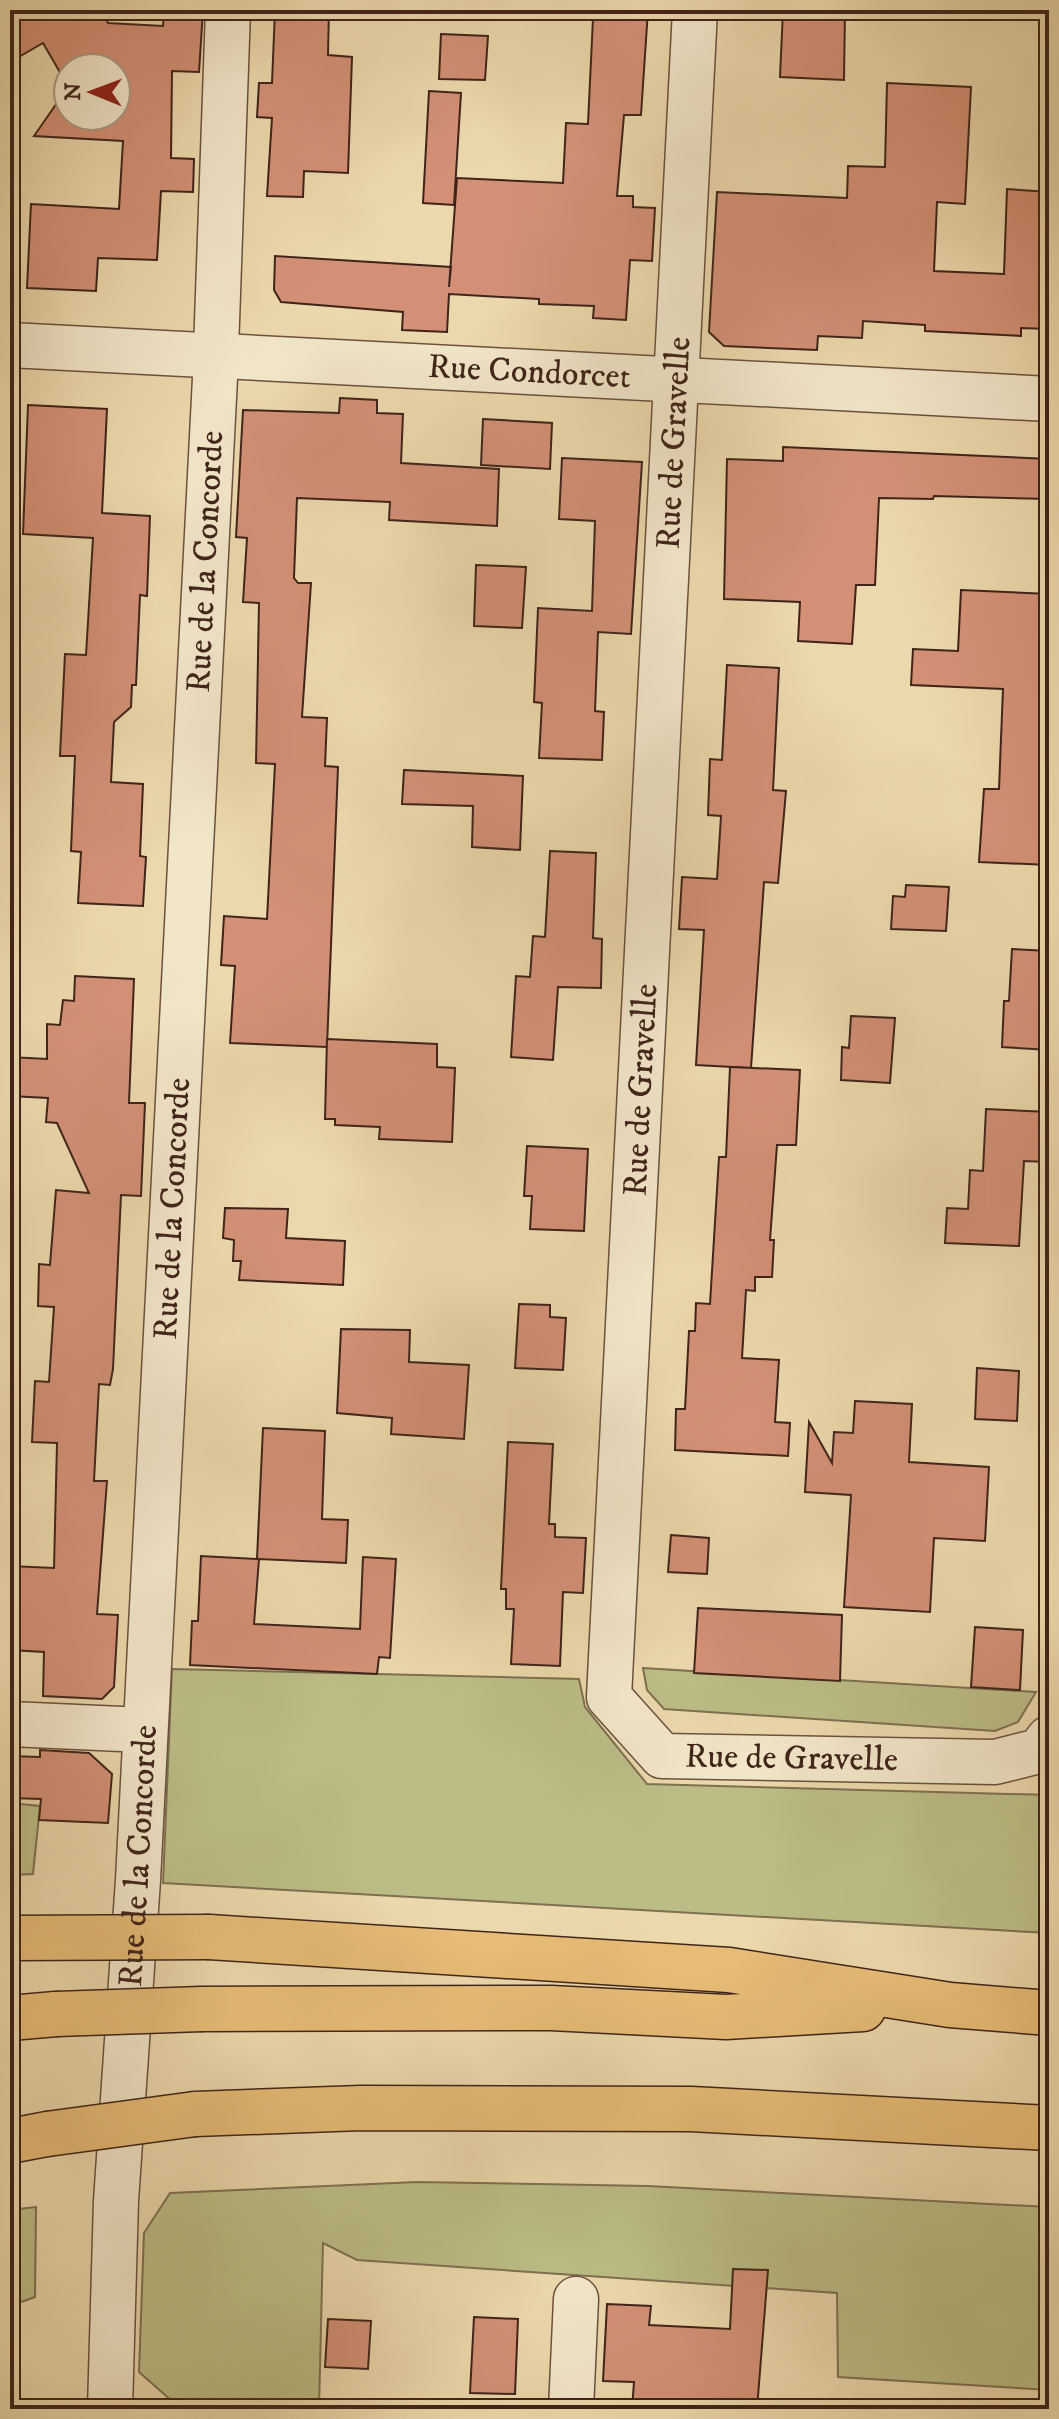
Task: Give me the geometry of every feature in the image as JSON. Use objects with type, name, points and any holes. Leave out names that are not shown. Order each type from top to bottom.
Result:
[{"type":"highway","points":[[10,1938],[209,1937],[729,1970],[950,2005],[1049,2013]]},
{"type":"highway","points":[[10,2018],[202,2009],[551,2008],[726,2017],[950,2005]]},
{"type":"highway","points":[[22,2135],[195,2114],[361,2108],[691,2109],[1049,2128]]},
{"type":"street","name":"Rue de la Concorde","points":[[110,2409],[116,2201],[144,1730],[216,355],[228,10]]},
{"type":"street","name":"Rue de Gravelle","points":[[695,10],[609,1697],[662,1756],[995,1762],[1039,1751],[1049,1738]]},
{"type":"street","name":"Rue Condorcet","points":[[10,345],[1049,399]]},
{"type":"street","points":[[10,1724],[144,1730]]},
{"type":"street","points":[[571,2409],[576,2299]]},
{"type":"green space","points":[[643,1668],[1036,1692],[1018,1722],[995,1731],[664,1709],[647,1690]]},
{"type":"green space","points":[[172,1669],[579,1679],[585,1707],[647,1784],[1049,1795],[1049,1933],[163,1883]]},
{"type":"green space","points":[[10,1803],[40,1806],[33,1874],[10,1875]]},
{"type":"green space","points":[[417,2182],[648,2186],[1049,2207],[1049,2390],[838,2377],[837,2293],[357,2260],[323,2243],[319,2409],[181,2409],[139,2372],[144,2233],[170,2193]]},
{"type":"green space","points":[[36,2207],[35,2297],[10,2306],[10,2210]]},
{"type":"building","points":[[25,10],[102,10],[108,23],[163,26],[164,10],[203,10],[199,72],[172,71],[171,158],[194,159],[193,192],[161,191],[157,260],[98,258],[96,291],[27,288],[31,204],[119,209],[123,141],[34,136],[52,110],[52,132],[132,132],[132,52],[52,52],[52,58],[43,43],[10,62],[10,21]]},
{"type":"building","points":[[275,10],[329,10],[328,55],[352,57],[348,173],[304,171],[303,197],[267,196],[272,118],[257,117],[259,83],[272,83]]},
{"type":"building","points":[[604,10],[648,10],[641,115],[624,115],[617,196],[633,196],[633,207],[655,208],[652,261],[630,260],[626,320],[593,318],[594,306],[539,304],[539,299],[449,294],[447,332],[402,330],[403,312],[281,302],[274,290],[275,256],[450,267],[457,178],[563,183],[566,123],[588,124],[593,18],[604,18]]},
{"type":"building","points":[[783,10],[845,10],[844,80],[780,77]]},
{"type":"building","points":[[441,34],[488,36],[485,80],[439,79]]},
{"type":"building","points":[[887,83],[971,87],[965,204],[937,202],[934,271],[1004,274],[1007,189],[1049,192],[1049,329],[1021,328],[1021,336],[925,331],[925,325],[863,321],[862,338],[818,336],[817,350],[724,346],[709,332],[717,192],[847,198],[848,166],[885,167]]},
{"type":"building","points":[[429,91],[461,93],[454,205],[423,203]]},
{"type":"building","points":[[340,398],[377,400],[377,413],[403,414],[401,463],[499,469],[497,526],[389,520],[390,502],[297,498],[294,578],[298,583],[311,583],[302,717],[327,718],[325,766],[338,767],[327,1047],[230,1043],[235,966],[221,965],[224,916],[267,919],[275,764],[256,763],[259,603],[243,602],[247,538],[236,537],[243,410],[339,413]]},
{"type":"building","points":[[28,405],[107,409],[102,513],[150,516],[147,596],[140,595],[136,685],[132,685],[131,707],[114,722],[111,782],[143,784],[140,856],[146,857],[143,906],[78,903],[81,852],[71,851],[75,756],[60,756],[65,654],[86,655],[93,538],[23,534]]},
{"type":"building","points":[[483,419],[552,423],[550,469],[481,465]]},
{"type":"building","points":[[783,447],[1049,459],[1049,499],[879,498],[875,585],[856,585],[852,644],[798,641],[800,602],[724,599],[727,459],[783,461]]},
{"type":"building","points":[[562,458],[642,462],[631,634],[598,632],[595,711],[604,712],[602,760],[539,758],[542,703],[534,702],[538,608],[592,611],[595,521],[559,519]]},
{"type":"building","points":[[476,565],[526,567],[522,628],[474,626]]},
{"type":"building","points":[[961,590],[1049,594],[1049,865],[979,862],[984,789],[999,789],[1003,689],[911,685],[913,649],[958,651]]},
{"type":"building","points":[[727,665],[779,668],[773,790],[786,791],[778,883],[764,882],[751,1068],[696,1065],[704,930],[679,929],[682,877],[717,879],[721,816],[708,815],[710,759],[722,760]]},
{"type":"building","points":[[404,770],[523,776],[520,850],[472,847],[473,806],[402,804]]},
{"type":"building","points":[[550,851],[596,853],[593,938],[602,939],[601,988],[558,987],[553,1060],[511,1057],[516,976],[530,977],[533,936],[545,937]]},
{"type":"building","points":[[906,885],[949,887],[946,931],[891,929],[893,896],[905,897]]},
{"type":"building","points":[[1012,949],[1049,951],[1049,1050],[1002,1047],[1004,1001],[1009,1001]]},
{"type":"building","points":[[75,976],[134,979],[129,1103],[145,1103],[141,1196],[121,1195],[113,1369],[110,1385],[99,1384],[94,1481],[107,1481],[97,1614],[118,1615],[114,1687],[102,1699],[43,1696],[44,1652],[10,1650],[10,1566],[54,1568],[57,1443],[32,1442],[35,1381],[49,1382],[54,1307],[38,1306],[39,1264],[50,1265],[56,1190],[89,1193],[57,1123],[46,1122],[48,1098],[10,1096],[10,1057],[47,1059],[47,1024],[60,1025],[63,1000],[74,1001]]},
{"type":"building","points":[[851,1016],[895,1018],[890,1083],[841,1080],[842,1047],[849,1048]]},
{"type":"building","points":[[327,1039],[437,1044],[437,1067],[455,1068],[452,1142],[379,1139],[380,1127],[335,1125],[335,1119],[325,1119]]},
{"type":"building","points":[[730,1067],[800,1070],[796,1145],[777,1145],[770,1240],[774,1240],[772,1277],[755,1277],[755,1291],[746,1290],[742,1358],[779,1360],[775,1422],[790,1423],[788,1456],[675,1450],[676,1409],[685,1409],[689,1331],[695,1331],[696,1303],[710,1304],[719,1157],[726,1157]]},
{"type":"building","points":[[986,1109],[1049,1112],[1048,1162],[1024,1161],[1019,1246],[945,1243],[947,1208],[968,1209],[970,1170],[983,1171]]},
{"type":"building","points":[[527,1146],[588,1149],[584,1231],[530,1229],[532,1196],[524,1196]]},
{"type":"building","points":[[225,1208],[288,1209],[286,1238],[345,1241],[343,1285],[239,1280],[241,1261],[233,1261],[234,1240],[223,1238]]},
{"type":"building","points":[[519,1304],[550,1305],[550,1317],[566,1318],[563,1370],[515,1368]]},
{"type":"building","points":[[341,1329],[410,1330],[409,1362],[469,1365],[464,1439],[391,1434],[392,1418],[337,1413]]},
{"type":"building","points":[[977,1368],[1019,1371],[1017,1421],[975,1419]]},
{"type":"building","points":[[855,1401],[912,1404],[909,1462],[989,1467],[985,1541],[934,1538],[930,1612],[844,1607],[851,1495],[805,1492],[809,1422],[832,1463],[834,1432],[853,1433]]},
{"type":"building","points":[[263,1428],[325,1431],[322,1519],[348,1520],[346,1563],[259,1559],[254,1624],[360,1629],[363,1557],[396,1559],[390,1658],[379,1657],[377,1674],[190,1665],[192,1621],[198,1621],[201,1556],[257,1559]]},
{"type":"building","points":[[508,1442],[553,1444],[549,1524],[555,1524],[555,1537],[586,1538],[583,1593],[563,1592],[560,1666],[511,1664],[514,1609],[506,1609],[506,1589],[501,1589]]},
{"type":"building","points":[[671,1535],[709,1538],[707,1574],[668,1572]]},
{"type":"building","points":[[698,1608],[842,1615],[840,1681],[694,1673]]},
{"type":"building","points":[[975,1627],[1023,1630],[1020,1690],[971,1687]]},
{"type":"building","points":[[40,1750],[89,1753],[112,1774],[108,1823],[39,1820],[41,1799],[10,1798],[10,1756],[40,1757]]},
{"type":"building","points":[[733,2269],[768,2270],[757,2409],[632,2409],[634,2382],[603,2381],[607,2304],[651,2306],[649,2325],[730,2329]]},
{"type":"building","points":[[474,2317],[518,2319],[515,2394],[470,2393]]},
{"type":"building","points":[[328,2319],[371,2321],[368,2369],[325,2367]]}]
